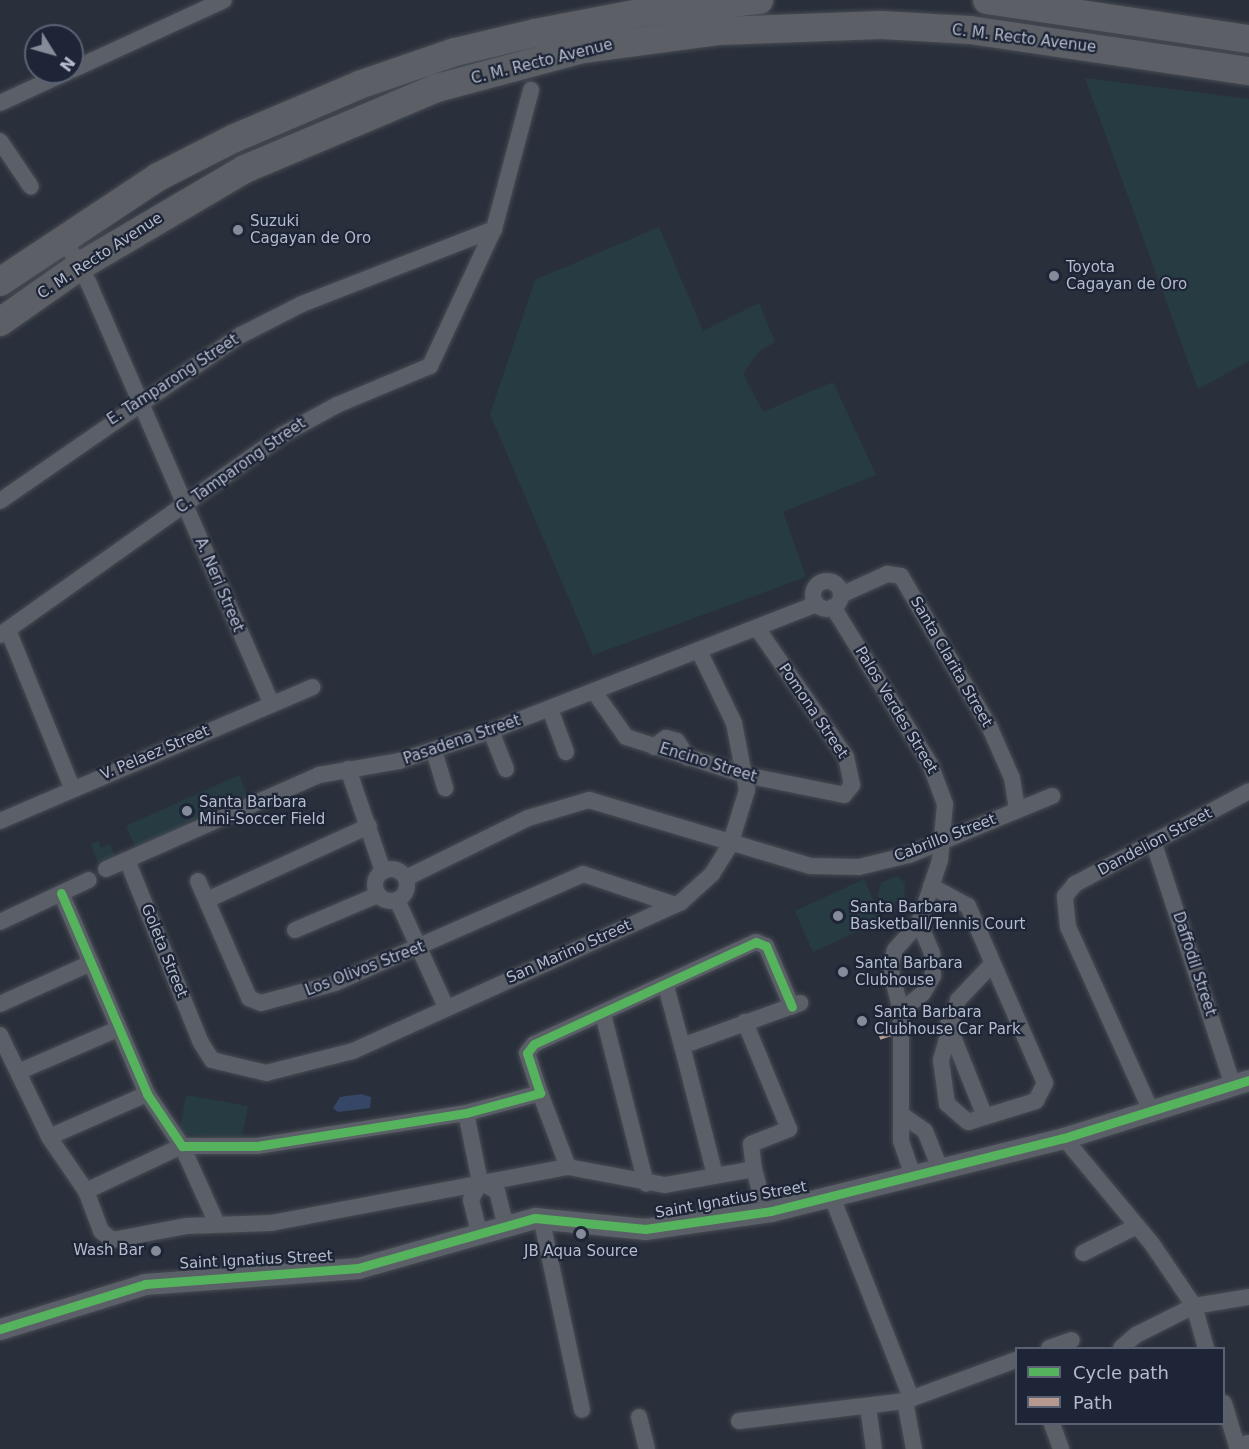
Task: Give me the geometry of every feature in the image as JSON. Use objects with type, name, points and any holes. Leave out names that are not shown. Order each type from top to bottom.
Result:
[{"type":"highway","name":"C. M. Recto Avenue","points":[[0,322],[80,266],[183,203],[327,131],[539,47],[639,13],[759,0]]},
{"type":"highway","points":[[987,0],[1249,39]]},
{"type":"highway","points":[[1068,44],[1073,12]]},
{"type":"highway","points":[[1106,49],[1111,18]]},
{"type":"highway","name":"C. M. Recto Avenue","points":[[0,282],[63,237],[235,138],[359,85],[455,52],[799,25],[970,30],[1249,71]]},
{"type":"street","points":[[84,64],[224,0]]},
{"type":"street","points":[[0,103],[41,84]]},
{"type":"street","name":"C. Tamparong Street","points":[[4,633],[321,413],[423,373],[440,352],[494,229],[531,90]]},
{"type":"street","points":[[0,141],[32,187]]},
{"type":"street","name":"E. Tamparong Street","points":[[0,501],[136,402],[215,350],[302,304],[494,229]]},
{"type":"street","name":"A. Neri Street","points":[[63,237],[80,266],[136,402],[185,506],[271,703]]},
{"type":"street","name":"Santa Clarita Street","points":[[837,601],[887,574],[901,576],[990,728],[1012,778],[1017,811]]},
{"type":"street","points":[[822,582],[835,584],[837,601],[816,604],[813,593],[822,582]]},
{"type":"street","name":"Palos Verdes Street","points":[[837,601],[939,782],[947,819],[931,886],[919,923],[892,957],[891,984],[901,1011],[898,1050],[905,1117],[901,1141],[914,1178]]},
{"type":"street","name":"Pasadena Street","points":[[106,869],[319,775],[434,751],[595,693],[816,604]]},
{"type":"street","name":"Pomona Street","points":[[757,628],[846,757],[852,785],[843,795]]},
{"type":"street","points":[[4,633],[72,788]]},
{"type":"street","name":"San Marino Street","points":[[200,1041],[217,1063],[271,1072],[352,1051],[675,905],[712,874],[730,845],[744,812],[745,775],[735,723],[699,651]]},
{"type":"street","name":"V. Pelaez Street","points":[[0,821],[72,788],[312,687]]},
{"type":"street","name":"Encino Street","points":[[595,693],[620,733],[654,747],[745,775],[843,795]]},
{"type":"street","points":[[550,708],[566,752]]},
{"type":"street","points":[[491,731],[506,769]]},
{"type":"street","points":[[434,751],[445,788]]},
{"type":"street","points":[[348,770],[383,870]]},
{"type":"street","name":"Cabrillo Street","points":[[406,878],[507,828],[589,800],[730,845],[810,866],[860,867],[943,841],[1052,796]]},
{"type":"street","name":"Dandelion Street","points":[[1152,1113],[1068,927],[1065,896],[1074,884],[1248,797]]},
{"type":"street","points":[[207,900],[369,826]]},
{"type":"street","name":"Daffodil Street","points":[[1154,844],[1241,1083]]},
{"type":"street","name":"Goleta Street","points":[[127,860],[200,1041]]},
{"type":"street","points":[[383,870],[395,869],[406,878],[405,894],[397,900]]},
{"type":"street","points":[[378,895],[374,883],[383,870]]},
{"type":"street","name":"Los Olivos Street","points":[[198,881],[249,998],[258,1003],[335,983],[420,949],[585,874],[675,905]]},
{"type":"street","points":[[0,922],[89,880]]},
{"type":"street","points":[[931,886],[968,906],[1045,1083],[1036,1101],[986,1117],[963,1120],[947,1104],[941,1064],[948,1024],[963,990],[992,964]]},
{"type":"street","points":[[61,893],[147,1094],[182,1146],[217,1224]]},
{"type":"street","points":[[295,930],[378,895],[397,900]]},
{"type":"street","points":[[397,900],[447,1007]]},
{"type":"street","points":[[901,1011],[923,993],[933,976],[932,953],[919,923]]},
{"type":"street","points":[[568,1167],[540,1093],[529,1048],[759,941],[796,1005],[682,1046]]},
{"type":"street","points":[[0,1004],[91,963]]},
{"type":"street","points":[[666,986],[715,1175]]},
{"type":"street","points":[[603,1014],[646,1184]]},
{"type":"street","points":[[745,1022],[789,1129],[751,1144],[761,1196]]},
{"type":"street","points":[[948,1024],[986,1117]]},
{"type":"street","points":[[18,1072],[118,1029]]},
{"type":"street","points":[[0,1035],[49,1137],[86,1191],[101,1231],[112,1240],[217,1224],[271,1223],[568,1167],[646,1184],[754,1169]]},
{"type":"street","name":"Saint Ignatius Street","points":[[0,1329],[145,1284],[358,1268],[542,1217],[659,1229],[832,1197],[1064,1138],[1152,1113],[1241,1083]]},
{"type":"street","points":[[86,1191],[182,1146],[257,1146],[466,1113],[540,1093]]},
{"type":"street","points":[[49,1137],[147,1094]]},
{"type":"street","points":[[466,1113],[480,1182],[471,1197],[479,1233]]},
{"type":"street","points":[[905,1117],[925,1131],[941,1171]]},
{"type":"street","points":[[1064,1138],[1137,1226],[1194,1306],[1206,1347]]},
{"type":"street","points":[[480,1182],[497,1191],[506,1226]]},
{"type":"street","points":[[832,1197],[908,1400],[914,1449]]},
{"type":"street","points":[[542,1217],[582,1410]]},
{"type":"street","points":[[1083,1253],[1137,1226]]},
{"type":"street","points":[[1123,1347],[1143,1332],[1194,1306],[1249,1297]]},
{"type":"street","points":[[1143,1332],[1149,1347]]},
{"type":"street","points":[[1052,1347],[1072,1340]]},
{"type":"street","points":[[739,1420],[868,1407],[908,1400],[1015,1361]]},
{"type":"street","points":[[1225,1406],[1241,1446]]},
{"type":"street","points":[[868,1407],[874,1449]]},
{"type":"street","points":[[639,1417],[647,1449]]},
{"type":"street","points":[[1052,1425],[1061,1449]]},
{"type":"shaded area","points":[[1085,78],[1249,99],[1249,361],[1198,389]]},
{"type":"shaded area","points":[[659,227],[703,331],[759,303],[775,342],[759,351],[743,374],[763,412],[833,382],[876,475],[783,512],[806,577],[593,655],[490,414],[535,280]]},
{"type":"shaded area","name":"Santa Barbara Mini-Soccer Field","points":[[239,775],[247,795],[136,848],[126,826]]},
{"type":"shaded area","points":[[98,841],[101,848],[110,844],[115,856],[98,862],[91,844]]},
{"type":"shaded area","points":[[897,876],[905,883],[904,897],[883,910],[878,895],[881,883]]},
{"type":"shaded area","name":"Santa Barbara Basketball/Tennis Court","points":[[864,879],[882,920],[813,952],[795,911]]},
{"type":"shaded area","points":[[186,1095],[248,1106],[241,1143],[179,1132]]},
{"type":"water","points":[[361,1094],[371,1097],[370,1108],[338,1112],[333,1108],[340,1097]]},
{"type":"marked path","points":[[879,1036],[898,1030]]},
{"type":"cycle path","points":[[61,893],[147,1094],[182,1146],[257,1146],[466,1113],[540,1093],[527,1053],[534,1044],[756,942],[766,946],[792,1007]]},
{"type":"cycle path","points":[[0,1329],[145,1284],[358,1268],[535,1218],[645,1229],[771,1211],[1064,1138],[1249,1080]]},
{"type":"place","name":"Suzuki Cagayan de Oro","points":[[238,230]]},
{"type":"place","name":"Toyota Cagayan de Oro","points":[[1054,276]]},
{"type":"place","name":"Santa Barbara Mini-Soccer Field","points":[[187,811]]},
{"type":"place","name":"Santa Barbara Basketball/Tennis Court","points":[[838,916]]},
{"type":"place","name":"Santa Barbara Clubhouse","points":[[843,972]]},
{"type":"place","name":"Santa Barbara Clubhouse Car Park","points":[[862,1021]]},
{"type":"place","name":"JB Aqua Source","points":[[581,1234]]},
{"type":"place","name":"Wash Bar","points":[[156,1251]]}]
